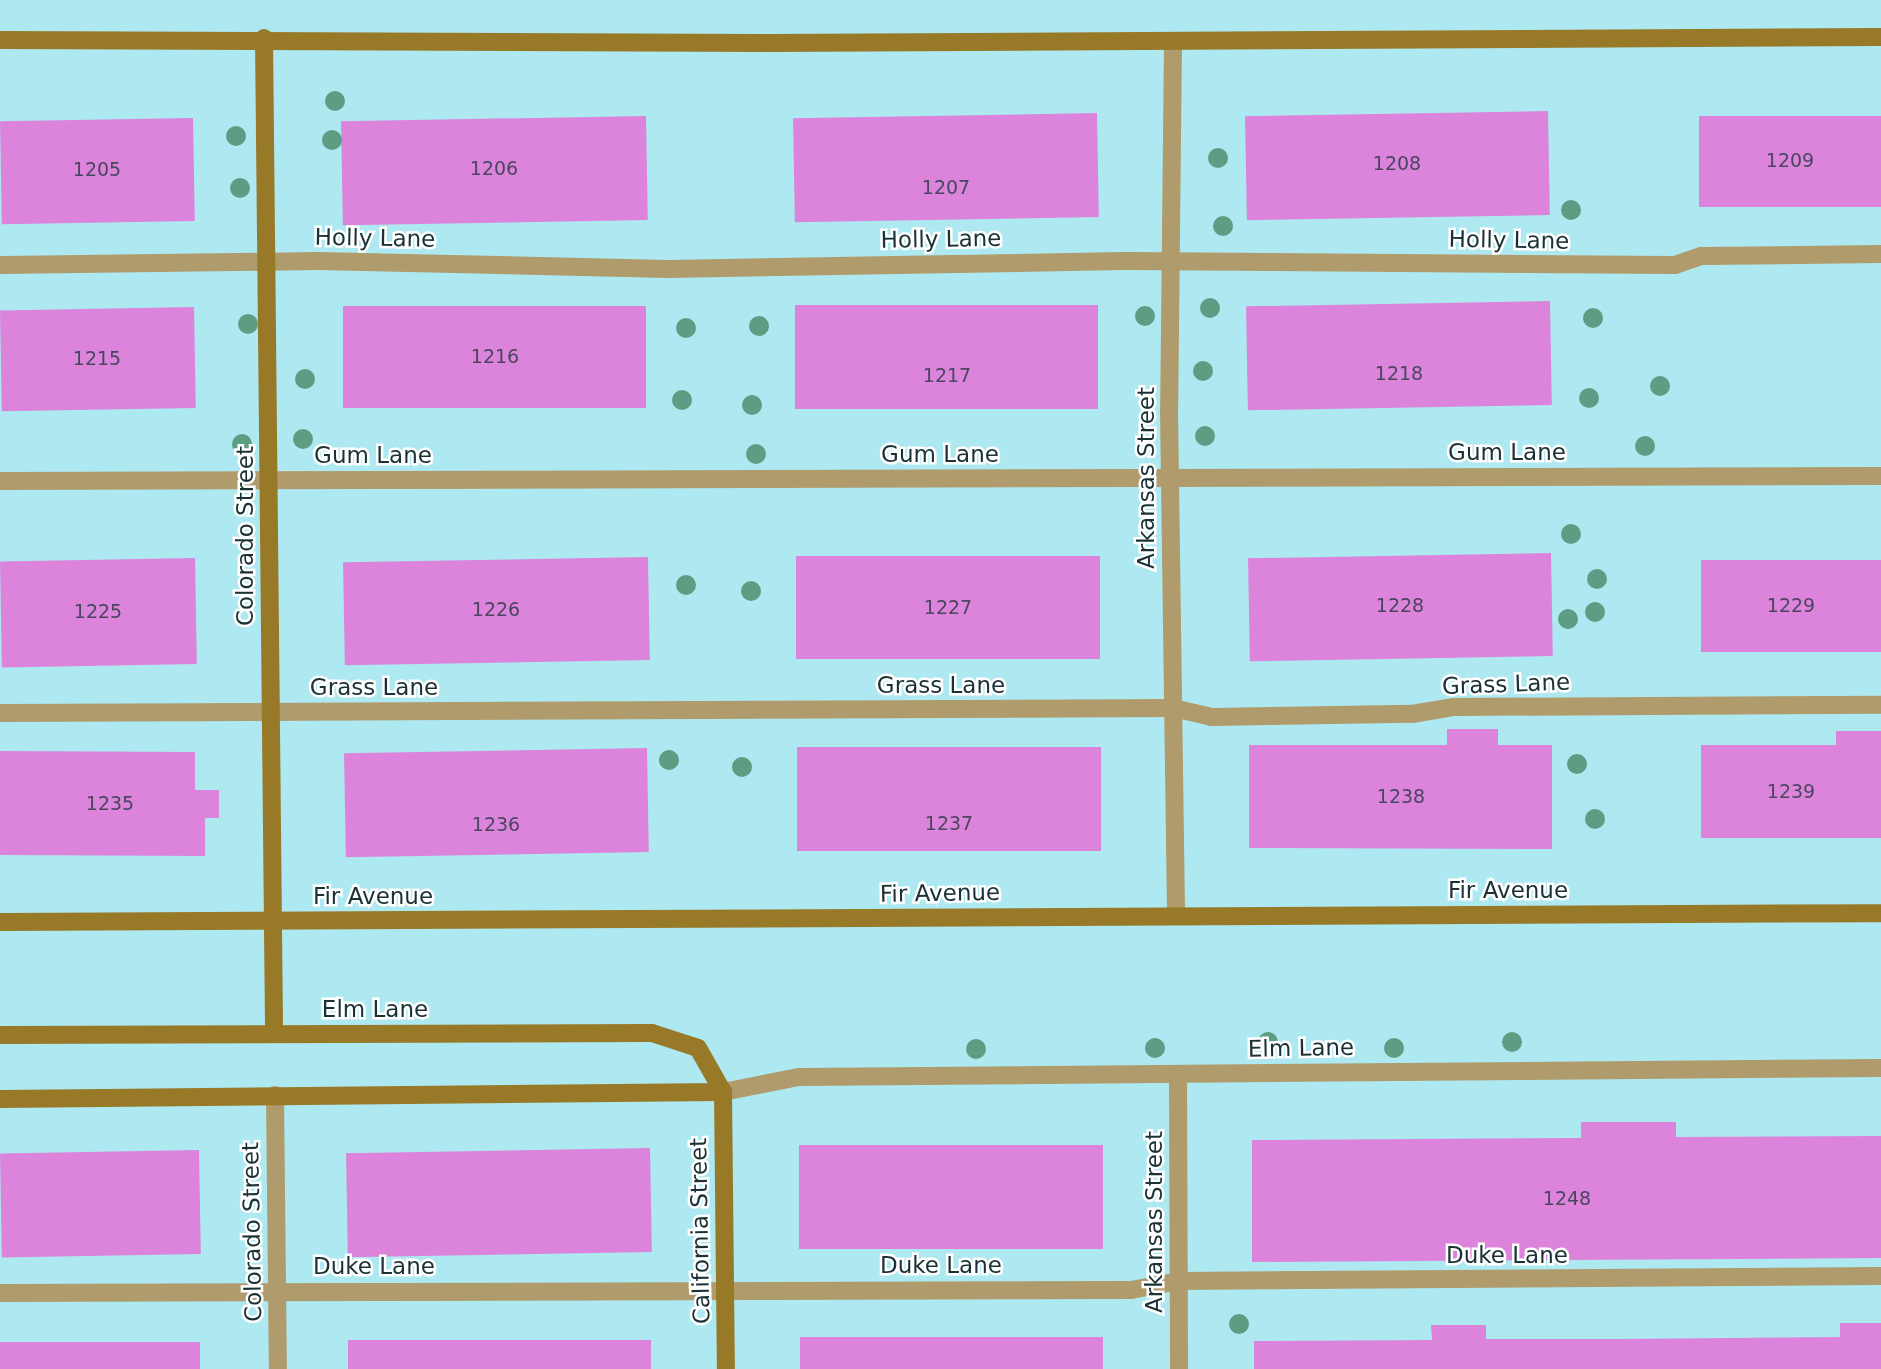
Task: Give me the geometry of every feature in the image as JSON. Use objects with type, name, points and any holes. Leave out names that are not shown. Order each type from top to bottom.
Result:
[{"type":"street","points":[[0,40],[264,38],[1173,42],[1881,37]]},
{"type":"street","name":"Colorado Street","points":[[264,38],[274,1034]]},
{"type":"street","name":"Arkansas Street","points":[[1173,42],[1170,478],[1176,914]]},
{"type":"street","name":"Holly Lane","points":[[0,265],[268,262],[668,269],[1173,262],[1675,265],[1701,256],[1881,254]]},
{"type":"street","name":"Gum Lane","points":[[0,481],[1881,476]]},
{"type":"street","name":"Grass Lane","points":[[0,713],[1173,708],[1225,716],[1412,715],[1454,707],[1881,705]]},
{"type":"street","name":"Fir Avenue","points":[[0,922],[1176,914],[1881,913]]},
{"type":"street","name":"Elm Lane","points":[[0,1035],[652,1033],[698,1048],[723,1092]]},
{"type":"street","name":"Elm Lane","points":[[0,1099],[723,1092],[799,1077],[1178,1076],[1881,1068]]},
{"type":"street","name":"Arkansas Street","points":[[1178,1076],[1180,1369]]},
{"type":"street","name":"California Street","points":[[723,1092],[726,1369]]},
{"type":"street","name":"Colorado Street","points":[[275,1095],[278,1369]]},
{"type":"street","name":"Duke Lane","points":[[0,1293],[1131,1290],[1179,1282],[1881,1276]]},
{"type":"building","points":[[1548,111],[1550,215],[1247,220],[1245,116]]},
{"type":"building","points":[[1097,113],[1099,217],[795,222],[793,118]]},
{"type":"building","points":[[646,116],[648,220],[343,225],[341,121]]},
{"type":"building","points":[[1699,116],[1881,116],[1881,207],[1699,207]]},
{"type":"building","points":[[193,118],[195,221],[2,224],[0,121]]},
{"type":"building","points":[[1550,301],[1552,405],[1248,410],[1246,306]]},
{"type":"building","points":[[795,305],[1098,305],[1098,409],[795,409]]},
{"type":"building","points":[[343,306],[646,306],[646,408],[343,408]]},
{"type":"building","points":[[194,307],[196,408],[2,411],[0,310]]},
{"type":"building","points":[[1551,553],[1553,656],[1250,661],[1248,558]]},
{"type":"building","points":[[796,556],[1100,556],[1100,659],[796,659]]},
{"type":"building","points":[[648,557],[650,660],[345,665],[343,562]]},
{"type":"building","points":[[195,558],[197,664],[2,667],[0,561]]},
{"type":"building","points":[[1701,560],[1881,560],[1881,652],[1701,652]]},
{"type":"building","points":[[1447,729],[1498,729],[1498,745],[1552,745],[1552,849],[1249,848],[1249,745],[1447,745]]},
{"type":"building","points":[[1836,731],[1881,731],[1881,838],[1701,838],[1701,745],[1836,745]]},
{"type":"building","points":[[797,747],[1101,747],[1101,851],[797,851]]},
{"type":"building","points":[[647,748],[649,852],[346,857],[344,753]]},
{"type":"building","points":[[0,751],[195,752],[195,790],[219,790],[219,818],[205,818],[205,856],[0,855]]},
{"type":"building","points":[[1581,1122],[1676,1122],[1676,1137],[1881,1136],[1881,1258],[1252,1262],[1252,1140],[1581,1138]]},
{"type":"building","points":[[799,1145],[1103,1145],[1103,1249],[799,1249]]},
{"type":"building","points":[[650,1148],[652,1252],[348,1257],[346,1153]]},
{"type":"building","points":[[199,1150],[201,1254],[2,1257],[0,1153]]},
{"type":"building","points":[[1840,1323],[1881,1323],[1881,1369],[1254,1369],[1254,1341],[1432,1340],[1431,1325],[1486,1325],[1486,1339],[1625,1339],[1840,1337]]},
{"type":"building","points":[[800,1337],[1103,1337],[1103,1369],[800,1369]]},
{"type":"building","points":[[348,1340],[651,1340],[651,1369],[348,1369]]},
{"type":"building","points":[[0,1342],[200,1342],[200,1369],[0,1369]]}]
